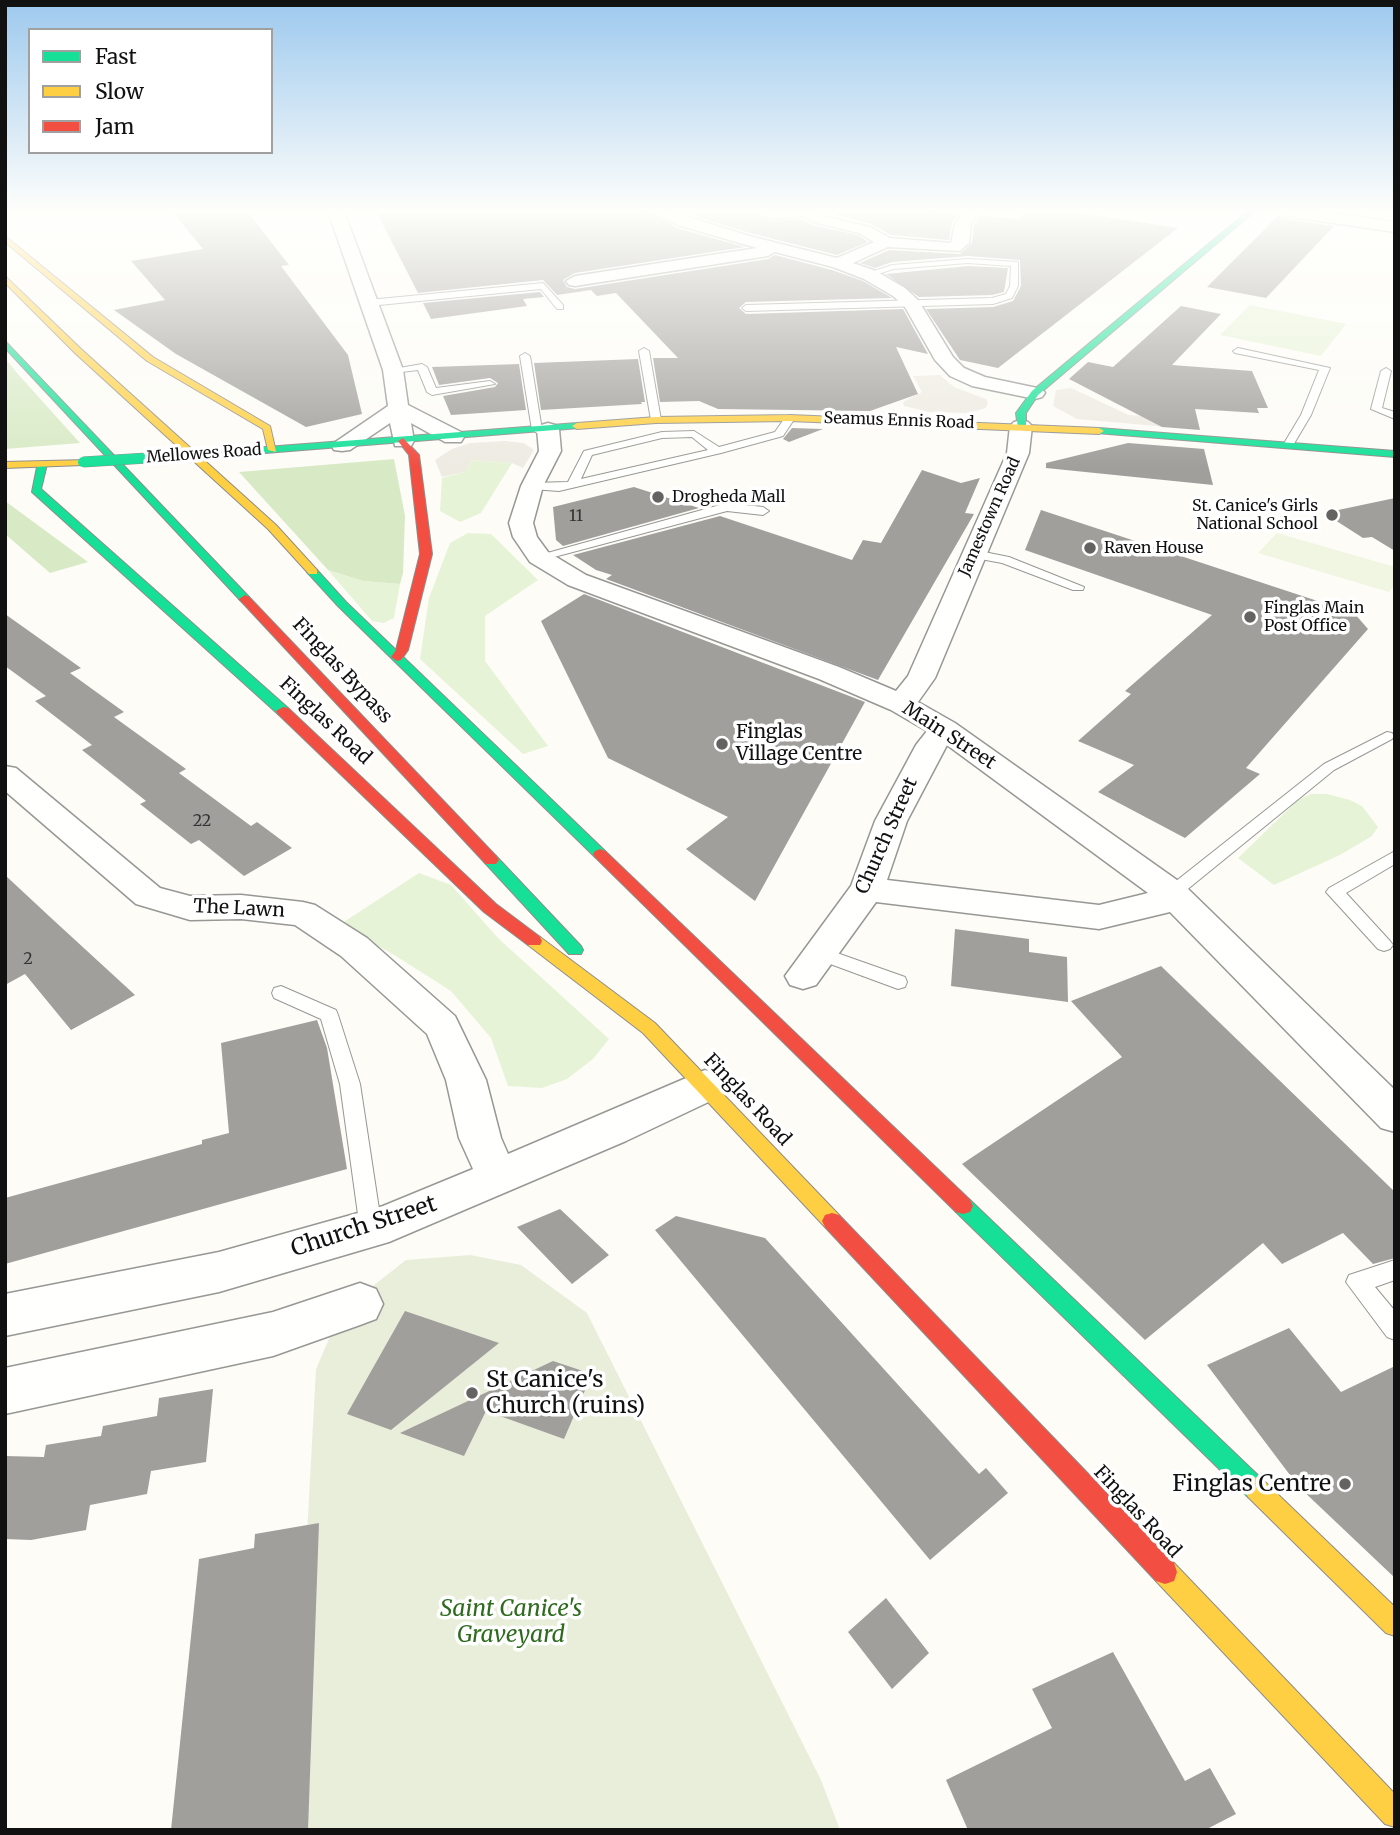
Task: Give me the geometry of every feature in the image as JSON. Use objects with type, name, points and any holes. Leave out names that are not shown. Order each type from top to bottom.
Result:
[{"type":"main road","points":[[24,297],[78,351],[272,527],[342,604],[1395,1624]]},
{"type":"main road","points":[[75,297],[150,359],[267,428],[273,450]]},
{"type":"main road","name":"Jamestown Road","points":[[1021,426],[1021,413],[1035,393],[1150,297]]},
{"type":"main road","name":"Finglas Bypass","points":[[5,343],[649,1028]]},
{"type":"main road","name":"Seamus Ennis Road","points":[[403,441],[656,420],[790,418],[1021,426],[1395,454]]},
{"type":"main road","points":[[397,657],[402,650],[426,554],[414,455],[403,441]]},
{"type":"main road","name":"Mellowes Road","points":[[5,465],[403,441]]},
{"type":"main road","name":"Finglas Road","points":[[42,464],[36,490],[328,751],[490,908],[649,1028],[1395,1814]]},
{"type":"street","points":[[367,297],[393,370],[403,441]]},
{"type":"street","points":[[904,297],[912,304],[945,360],[957,372],[979,382],[1035,393]]},
{"type":"street","points":[[399,408],[453,437]]},
{"type":"street","points":[[342,445],[399,408]]},
{"type":"street","name":"Jamestown Road","points":[[901,704],[921,678],[1018,453],[1021,426]]},
{"type":"street","points":[[539,557],[525,537],[522,523],[532,486],[550,452],[542,429]]},
{"type":"street","name":"Main Street","points":[[539,557],[577,580],[828,673],[901,704],[945,729],[1172,893],[1395,1116]]},
{"type":"street","name":"Church Street","points":[[811,965],[867,889],[891,821],[931,745],[945,729]]},
{"type":"street","name":"The Lawn","points":[[5,775],[148,896],[190,908],[241,907],[303,914],[354,947],[442,1026],[466,1080],[480,1138],[498,1177]]},
{"type":"street","points":[[867,889],[1100,917],[1155,905],[1172,893]]},
{"type":"street","name":"Church Street","points":[[5,1315],[219,1272],[389,1223],[705,1086]]},
{"type":"street","points":[[5,1391],[273,1334],[360,1304]]},
{"type":"lane","points":[[369,303],[434,297]]},
{"type":"lane","points":[[552,297],[560,307]]},
{"type":"lane","points":[[746,308],[963,304],[1007,297]]},
{"type":"lane","points":[[643,351],[656,420]]},
{"type":"lane","points":[[1238,351],[1325,368],[1306,415],[1288,445]]},
{"type":"lane","points":[[524,356],[542,429]]},
{"type":"lane","points":[[393,370],[422,368],[432,392],[490,384]]},
{"type":"lane","points":[[1386,371],[1376,409],[1395,416]]},
{"type":"lane","points":[[532,486],[559,488],[717,452],[779,434],[790,418]]},
{"type":"lane","points":[[573,484],[588,453],[662,435],[694,434],[717,452]]},
{"type":"lane","points":[[539,557],[727,507],[763,512]]},
{"type":"lane","points":[[974,554],[1004,560],[1079,587]]},
{"type":"lane","points":[[1172,893],[1329,767],[1387,736]]},
{"type":"lane","points":[[1384,945],[1335,892],[1395,856]]},
{"type":"lane","points":[[811,965],[898,982]]},
{"type":"lane","points":[[281,993],[329,1015],[350,1084],[370,1229]]},
{"type":"lane","points":[[1395,1269],[1357,1282],[1395,1329]]},
{"type":"green space","points":[[1250,305],[1346,324],[1321,356],[1220,335]]},
{"type":"green space","points":[[5,358],[17,373],[80,443],[5,449]]},
{"type":"green space","points":[[394,459],[405,516],[403,573],[400,584],[363,581],[328,570],[239,472]]},
{"type":"green space","points":[[471,460],[512,463],[481,513],[460,522],[440,511],[442,478],[465,472]]},
{"type":"green space","points":[[5,501],[88,562],[50,573],[5,534]]},
{"type":"green space","points":[[468,533],[491,534],[538,580],[485,616],[485,661],[548,746],[523,754],[420,659],[429,598],[450,543]]},
{"type":"green space","points":[[1277,533],[1395,567],[1395,585],[1389,592],[1258,553]]},
{"type":"green space","points":[[328,570],[363,581],[400,584],[394,618],[384,623],[372,621]]},
{"type":"green space","points":[[1311,794],[1327,794],[1350,800],[1362,806],[1378,827],[1372,836],[1340,855],[1274,885],[1238,858],[1298,800]]},
{"type":"green space","points":[[419,873],[451,885],[498,938],[609,1039],[593,1059],[567,1079],[542,1088],[508,1086],[491,1038],[451,991],[391,953],[339,925]]},
{"type":"green space","name":"Saint Canice's Graveyard","points":[[470,1255],[521,1265],[587,1313],[821,1780],[840,1830],[291,1830],[316,1369],[341,1311],[406,1260]]},
{"type":"shaded area","points":[[940,375],[954,387],[986,399],[986,408],[968,413],[929,412],[904,406],[903,402],[922,392],[913,376]]},
{"type":"shaded area","points":[[1071,388],[1129,415],[1164,417],[1167,427],[1077,419],[1053,406],[1056,390]]},
{"type":"shaded area","points":[[470,443],[524,443],[534,450],[523,468],[512,463],[471,460],[465,472],[442,477],[435,460],[452,449]]},
{"type":"building","points":[[162,297],[304,297],[348,355],[362,414],[306,427],[176,354],[114,310],[165,300]]},
{"type":"building","points":[[491,297],[544,297],[523,299],[527,306],[431,319],[423,303]]},
{"type":"building","points":[[619,297],[890,297],[892,298],[746,302],[739,308],[746,314],[903,309],[928,354],[896,347],[918,394],[870,411],[718,409],[699,401],[660,402],[653,358],[678,358]]},
{"type":"building","points":[[1015,297],[1090,297],[998,368],[960,360],[926,309],[993,307],[1013,301]]},
{"type":"building","points":[[1181,306],[1221,314],[1172,365],[1252,371],[1268,408],[1257,408],[1259,413],[1195,409],[1200,430],[1162,427],[1069,379],[1088,362],[1113,367]]},
{"type":"building","points":[[638,359],[645,402],[641,402],[642,404],[541,410],[534,363]]},
{"type":"building","points":[[519,364],[526,410],[451,415],[443,396],[495,387],[498,383],[490,378],[439,385],[432,367]]},
{"type":"building","points":[[792,428],[823,429],[789,442],[783,439]]},
{"type":"building","points":[[1128,443],[1204,449],[1213,485],[1046,468],[1046,463]]},
{"type":"building","points":[[922,470],[961,483],[980,478],[965,513],[974,514],[878,680],[606,579],[612,575],[596,570],[573,555],[720,516],[852,560],[863,540],[881,543]]},
{"type":"building","points":[[634,487],[699,508],[563,546],[556,540],[553,507]]},
{"type":"building","points":[[1395,498],[1395,551],[1372,537],[1363,538],[1324,513]]},
{"type":"building","points":[[1041,510],[1354,613],[1368,629],[1246,768],[1260,774],[1185,838],[1098,792],[1134,765],[1078,741],[1131,694],[1125,691],[1212,615],[1025,550]]},
{"type":"building","name":"Finglas Village Centre","points":[[584,594],[865,702],[755,901],[686,849],[728,817],[608,758],[541,621]]},
{"type":"building","points":[[5,614],[81,668],[70,673],[124,712],[114,717],[186,769],[179,773],[251,826],[257,822],[292,848],[244,876],[199,840],[191,844],[140,804],[146,801],[82,750],[92,745],[35,701],[46,696],[5,666]]},
{"type":"building","points":[[5,875],[135,995],[71,1030],[25,974],[5,985]]},
{"type":"building","points":[[955,929],[1029,939],[1029,952],[1067,957],[1068,1002],[951,986]]},
{"type":"building","points":[[1161,966],[1395,1192],[1395,1258],[1373,1264],[1343,1233],[1282,1264],[1263,1243],[1145,1340],[962,1164],[1122,1057],[1071,1001]]},
{"type":"building","points":[[317,1020],[327,1048],[347,1169],[5,1264],[5,1198],[202,1144],[202,1140],[229,1133],[221,1043]]},
{"type":"building","points":[[560,1209],[609,1255],[572,1284],[517,1227]]},
{"type":"building","points":[[676,1216],[765,1238],[979,1474],[986,1468],[1008,1493],[930,1560],[655,1230]]},
{"type":"building","points":[[405,1311],[499,1343],[391,1430],[347,1414]]},
{"type":"building","name":"Finglas Centre","points":[[1289,1328],[1341,1392],[1395,1366],[1395,1578],[1299,1487],[1207,1365]]},
{"type":"building","points":[[553,1361],[592,1374],[564,1439],[486,1411],[464,1456],[400,1433]]},
{"type":"building","points":[[213,1389],[206,1462],[151,1471],[147,1494],[90,1505],[86,1530],[31,1540],[5,1539],[5,1456],[44,1457],[46,1445],[101,1436],[103,1426],[157,1416],[159,1398]]},
{"type":"building","points":[[319,1523],[308,1830],[171,1830],[199,1559],[254,1548],[255,1534]]},
{"type":"building","points":[[886,1598],[929,1653],[892,1689],[848,1632]]},
{"type":"building","points":[[1113,1652],[1185,1781],[1210,1768],[1236,1814],[1205,1830],[968,1830],[946,1780],[1052,1728],[1032,1689]]},
{"type":"traffic: fast","points":[[1021,426],[1021,413],[1035,393],[1150,297]]},
{"type":"traffic: fast","points":[[5,343],[245,599]]},
{"type":"traffic: fast","points":[[227,453],[577,426]]},
{"type":"traffic: fast","points":[[1099,431],[1395,454]]},
{"type":"traffic: fast","points":[[83,462],[227,453]]},
{"type":"traffic: fast","points":[[42,464],[36,490],[283,711]]},
{"type":"traffic: fast","points":[[313,572],[342,604],[600,854]]},
{"type":"traffic: fast","points":[[491,860],[575,950]]},
{"type":"traffic: fast","points":[[963,1206],[1256,1489]]},
{"type":"traffic: slow","points":[[24,297],[78,351],[272,527],[313,572]]},
{"type":"traffic: slow","points":[[75,297],[150,359],[267,428],[273,450]]},
{"type":"traffic: slow","points":[[577,426],[656,420],[790,418],[1099,431]]},
{"type":"traffic: slow","points":[[5,465],[83,462]]},
{"type":"traffic: slow","points":[[534,941],[649,1028],[832,1221]]},
{"type":"traffic: slow","points":[[1256,1489],[1395,1624]]},
{"type":"traffic: slow","points":[[1165,1572],[1395,1814]]},
{"type":"traffic: jam","points":[[397,657],[402,650],[426,554],[414,455],[403,441]]},
{"type":"traffic: jam","points":[[245,599],[491,860]]},
{"type":"traffic: jam","points":[[283,711],[490,908],[534,941]]},
{"type":"traffic: jam","points":[[600,854],[963,1206]]},
{"type":"traffic: jam","points":[[832,1221],[1165,1572]]},
{"type":"place","name":"Drogheda Mall","points":[[658,497]]},
{"type":"place","name":"St. Canice's Girls National School","points":[[1332,515]]},
{"type":"place","name":"Raven House","points":[[1090,548]]},
{"type":"place","name":"Finglas Main Post Office","points":[[1250,617]]},
{"type":"place","name":"Finglas Village Centre","points":[[722,744]]},
{"type":"place","name":"St Canice's Church (ruins)","points":[[472,1393]]},
{"type":"place","name":"Finglas Centre","points":[[1345,1484]]}]
